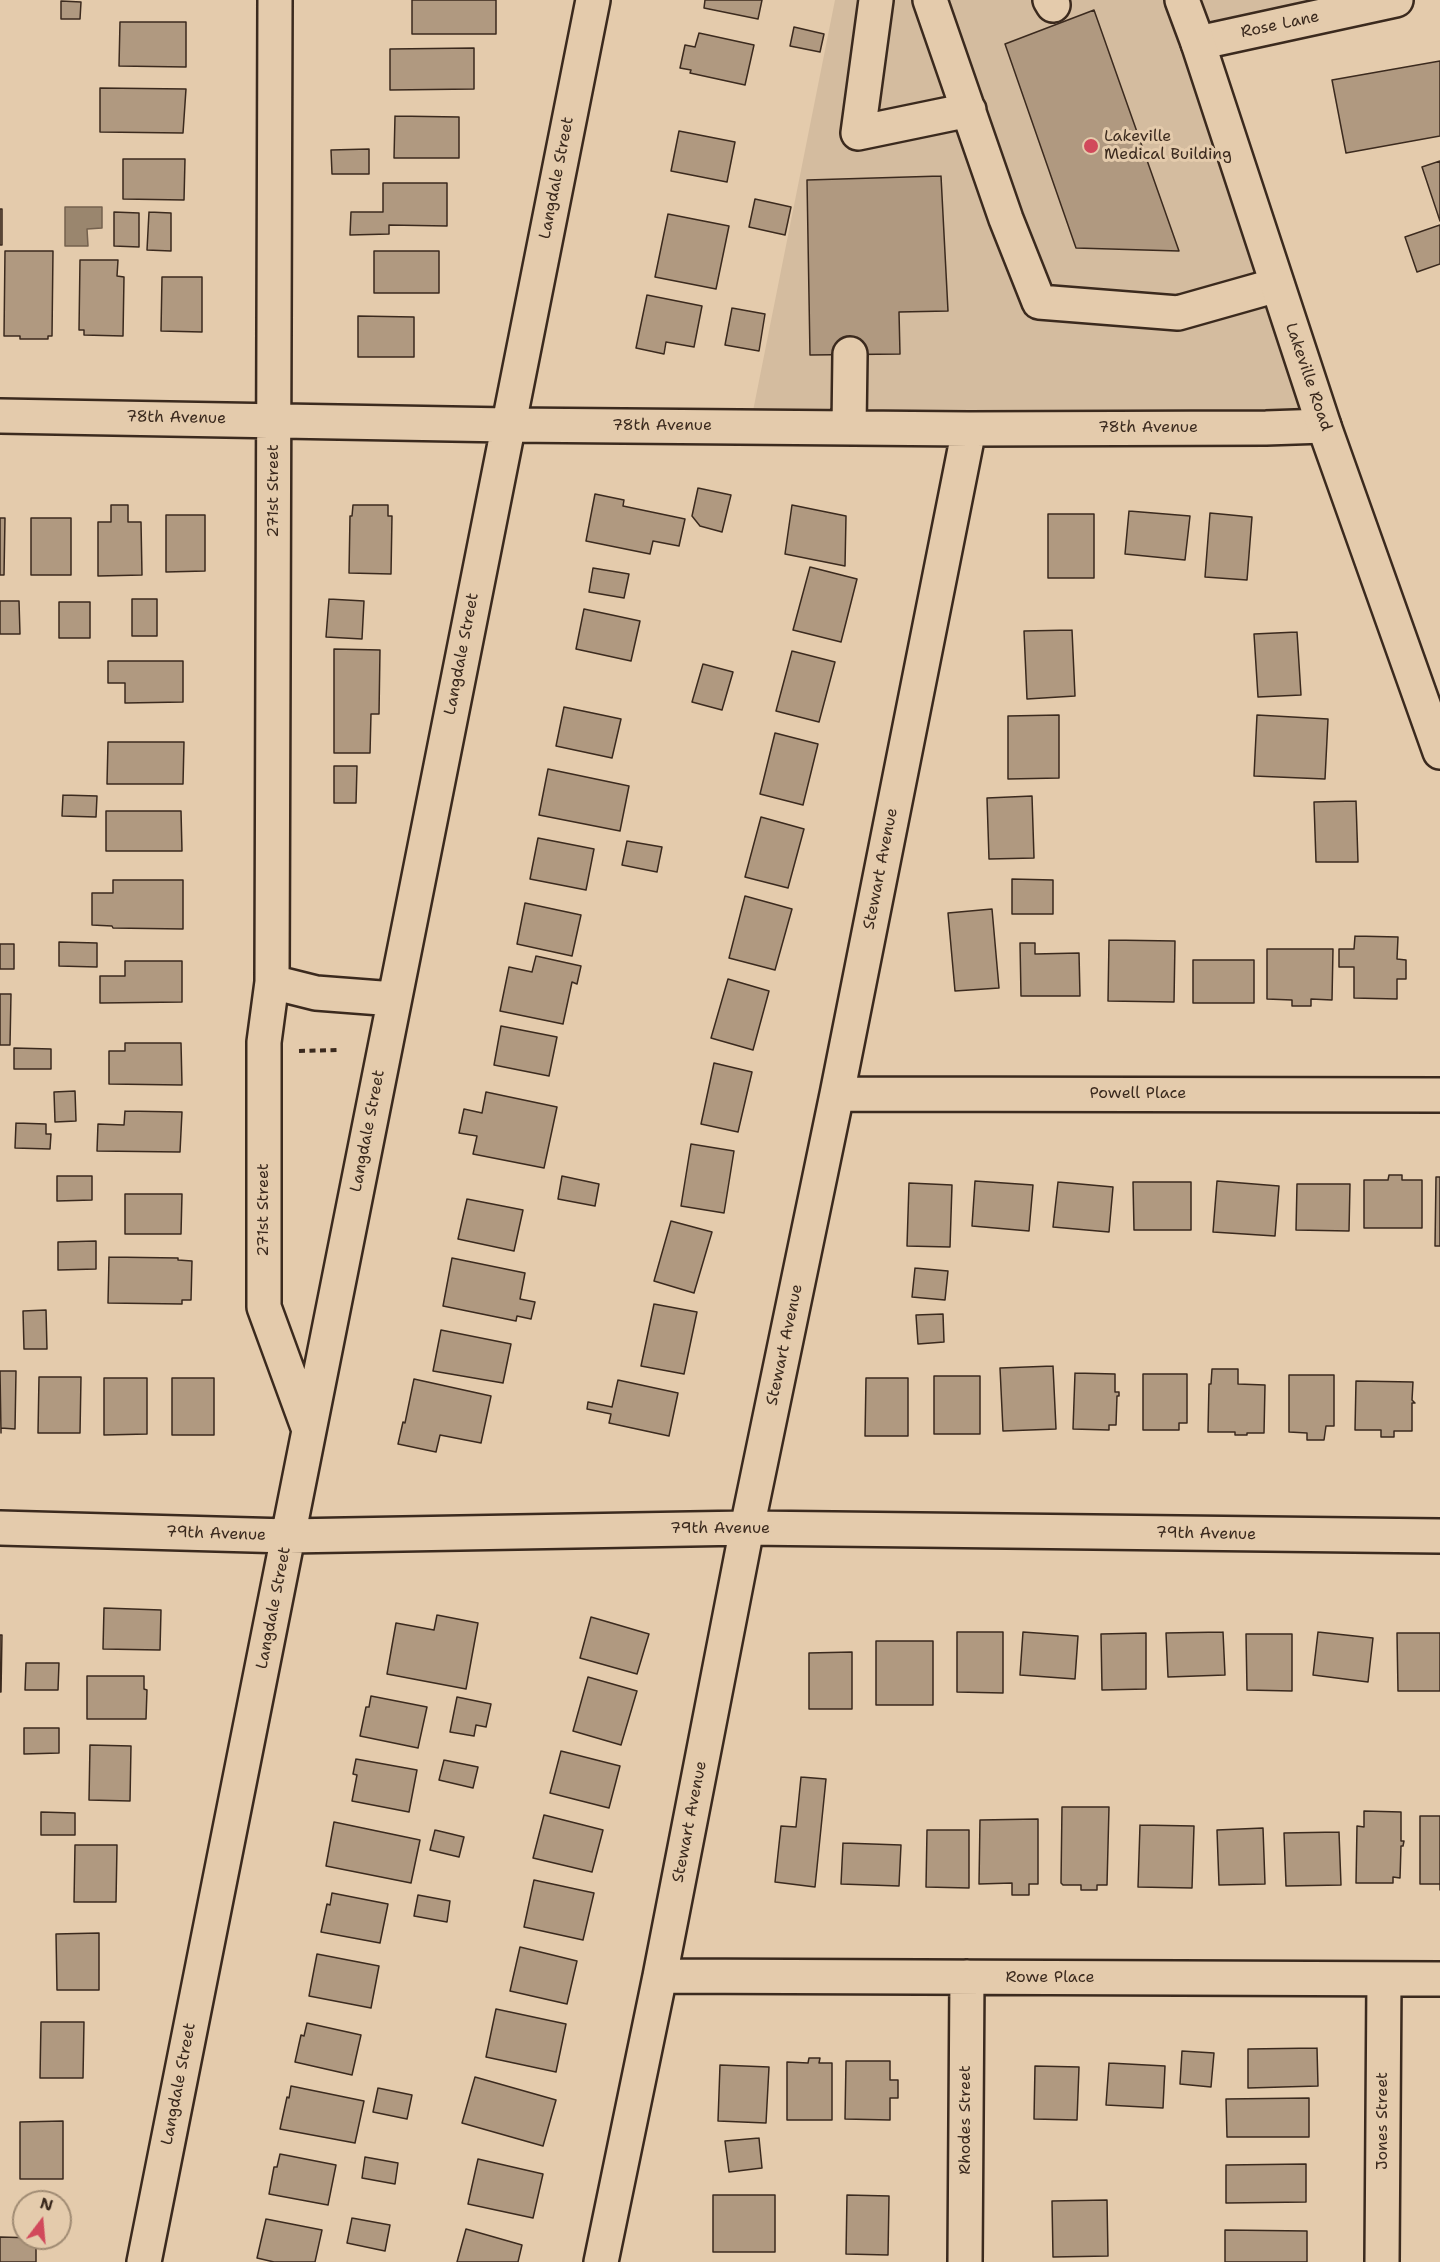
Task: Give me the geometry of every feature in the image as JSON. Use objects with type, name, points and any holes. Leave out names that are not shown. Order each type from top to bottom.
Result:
[{"type":"street","name":"271st Street","points":[[275,0],[272,982],[264,1042],[264,1307],[309,1431]]},
{"type":"street","name":"Langdale Street","points":[[144,2262],[593,0]]},
{"type":"street","points":[[876,0],[858,133],[969,110]]},
{"type":"street","points":[[930,0],[1006,219],[1039,302],[1178,313],[1277,285]]},
{"type":"street","name":"Lakeville Road","points":[[1182,0],[1324,426],[1440,752]]},
{"type":"street","name":"Rose Lane","points":[[1198,43],[1396,0]]},
{"type":"street","points":[[849,428],[850,354]]},
{"type":"street","name":"78th Avenue","points":[[0,416],[274,419],[508,425],[969,429],[1324,426]]},
{"type":"street","name":"Stewart Avenue","points":[[601,2262],[969,429]]},
{"type":"street","points":[[272,982],[316,993],[394,999]]},
{"type":"street","name":"Powell Place","points":[[837,1094],[1440,1095]]},
{"type":"street","name":"79th Avenue","points":[[0,1528],[288,1536],[747,1528],[1440,1536]]},
{"type":"street","name":"Rowe Place","points":[[660,1976],[1440,1980]]},
{"type":"street","name":"Rhodes Street","points":[[965,2262],[968,1977]]},
{"type":"street","name":"Jones Street","points":[[1382,2262],[1384,1979]]},
{"type":"path","points":[[298,1052],[340,1050]]},
{"type":"shaded area","points":[[835,0],[1396,0],[1198,43],[1324,426],[750,426]]},
{"type":"shaded area","points":[[65,207],[102,207],[102,228],[87,229],[88,246],[65,246]]},
{"type":"building","points":[[412,0],[496,0],[496,34],[412,34]]},
{"type":"building","points":[[705,0],[762,0],[758,19],[704,8]]},
{"type":"building","points":[[61,1],[81,2],[80,19],[61,19]]},
{"type":"building","name":"Lakeville Medical Building","points":[[1094,10],[1179,251],[1076,248],[1005,44]]},
{"type":"building","points":[[120,22],[186,22],[186,67],[119,66]]},
{"type":"building","points":[[794,27],[824,34],[820,52],[790,46]]},
{"type":"building","points":[[699,33],[754,45],[745,85],[690,73],[691,70],[680,68],[685,45],[695,47]]},
{"type":"building","points":[[474,48],[474,89],[390,90],[390,49]]},
{"type":"building","points":[[1440,61],[1440,136],[1346,153],[1332,80]]},
{"type":"building","points":[[100,88],[186,89],[183,133],[100,132]]},
{"type":"building","points":[[395,116],[459,117],[459,158],[394,158]]},
{"type":"building","points":[[679,131],[735,142],[727,182],[671,171]]},
{"type":"building","points":[[369,149],[369,174],[332,174],[331,150]]},
{"type":"building","points":[[123,159],[185,159],[184,200],[123,199]]},
{"type":"building","points":[[1440,161],[1440,221],[1422,167]]},
{"type":"building","points":[[941,176],[948,311],[899,312],[900,354],[810,355],[807,180]]},
{"type":"building","points":[[383,183],[447,183],[447,226],[389,225],[389,234],[350,235],[351,212],[383,212]]},
{"type":"building","points":[[755,199],[791,207],[785,235],[749,227]]},
{"type":"building","points":[[0,209],[2,209],[2,245],[0,245]]},
{"type":"building","points":[[114,212],[139,213],[139,247],[114,246]]},
{"type":"building","points":[[149,212],[171,213],[171,251],[147,250]]},
{"type":"building","points":[[668,214],[729,226],[716,289],[655,277]]},
{"type":"building","points":[[1440,225],[1440,264],[1417,272],[1405,237]]},
{"type":"building","points":[[5,251],[53,251],[52,336],[48,336],[48,339],[20,339],[20,336],[4,336]]},
{"type":"building","points":[[374,251],[439,251],[439,293],[374,293]]},
{"type":"building","points":[[80,260],[118,260],[117,276],[124,277],[123,336],[84,335],[84,330],[79,330]]},
{"type":"building","points":[[162,277],[202,277],[202,332],[161,331]]},
{"type":"building","points":[[647,295],[702,306],[694,347],[666,342],[664,354],[636,348]]},
{"type":"building","points":[[732,308],[765,314],[759,351],[725,345]]},
{"type":"building","points":[[358,316],[414,317],[414,357],[358,357]]},
{"type":"building","points":[[698,488],[731,495],[722,532],[700,526],[692,516]]},
{"type":"building","points":[[595,494],[624,500],[623,506],[685,519],[679,546],[653,541],[650,554],[586,541]]},
{"type":"building","points":[[111,505],[128,505],[128,522],[141,522],[142,575],[98,576],[98,522],[111,522]]},
{"type":"building","points":[[353,505],[388,505],[388,516],[392,516],[391,574],[349,573],[350,516],[352,516]]},
{"type":"building","points":[[792,505],[846,516],[845,566],[785,554]]},
{"type":"building","points":[[1129,511],[1190,516],[1185,560],[1125,554]]},
{"type":"building","points":[[1210,513],[1252,517],[1247,580],[1205,577]]},
{"type":"building","points":[[1048,514],[1094,514],[1094,578],[1048,578]]},
{"type":"building","points":[[166,515],[205,515],[205,571],[166,572]]},
{"type":"building","points":[[0,518],[5,518],[4,575],[0,575]]},
{"type":"building","points":[[31,518],[71,518],[71,575],[31,575]]},
{"type":"building","points":[[810,567],[857,579],[841,642],[793,630]]},
{"type":"building","points":[[593,568],[629,574],[624,598],[589,592]]},
{"type":"building","points":[[132,599],[157,599],[157,636],[132,636]]},
{"type":"building","points":[[329,599],[364,601],[362,639],[326,637]]},
{"type":"building","points":[[0,601],[19,601],[20,634],[0,634]]},
{"type":"building","points":[[59,602],[90,602],[90,638],[59,638]]},
{"type":"building","points":[[584,609],[640,621],[631,661],[576,649]]},
{"type":"building","points":[[1072,630],[1075,696],[1027,699],[1024,631]]},
{"type":"building","points":[[1297,632],[1301,695],[1258,697],[1254,634]]},
{"type":"building","points":[[334,649],[380,650],[379,714],[371,714],[370,753],[334,753]]},
{"type":"building","points":[[792,651],[835,662],[819,722],[776,711]]},
{"type":"building","points":[[108,661],[183,661],[183,702],[125,703],[125,683],[108,683]]},
{"type":"building","points":[[703,664],[733,672],[722,710],[692,702]]},
{"type":"building","points":[[564,707],[621,719],[612,758],[556,746]]},
{"type":"building","points":[[1059,715],[1059,778],[1008,779],[1008,716]]},
{"type":"building","points":[[1257,715],[1328,719],[1325,779],[1254,776]]},
{"type":"building","points":[[775,733],[818,744],[803,805],[760,794]]},
{"type":"building","points":[[108,742],[184,742],[183,784],[107,784]]},
{"type":"building","points":[[334,766],[357,766],[356,803],[334,803]]},
{"type":"building","points":[[548,769],[629,786],[620,831],[539,815]]},
{"type":"building","points":[[63,795],[97,796],[96,817],[62,816]]},
{"type":"building","points":[[1032,796],[1034,858],[989,859],[987,798]]},
{"type":"building","points":[[1356,801],[1358,862],[1316,862],[1314,802]]},
{"type":"building","points":[[106,811],[181,811],[182,851],[106,851]]},
{"type":"building","points":[[761,817],[804,829],[788,888],[745,877]]},
{"type":"building","points":[[538,838],[594,849],[586,890],[530,879]]},
{"type":"building","points":[[627,841],[662,847],[657,872],[622,865]]},
{"type":"building","points":[[1012,879],[1053,880],[1053,914],[1012,914]]},
{"type":"building","points":[[113,880],[183,880],[183,929],[113,928],[112,926],[92,925],[92,893],[113,893]]},
{"type":"building","points":[[745,896],[792,909],[775,970],[729,958]]},
{"type":"building","points":[[525,903],[581,915],[572,956],[517,944]]},
{"type":"building","points":[[992,909],[999,988],[955,991],[948,913]]},
{"type":"building","points":[[1355,936],[1398,937],[1397,959],[1406,960],[1406,979],[1397,979],[1397,999],[1354,998],[1354,967],[1339,967],[1339,949],[1354,949]]},
{"type":"building","points":[[1109,940],[1175,941],[1174,1002],[1108,1001]]},
{"type":"building","points":[[59,942],[97,943],[97,967],[59,966]]},
{"type":"building","points":[[1020,943],[1035,943],[1035,954],[1079,953],[1080,996],[1021,996]]},
{"type":"building","points":[[0,944],[14,944],[14,969],[0,969]]},
{"type":"building","points":[[1267,949],[1333,949],[1332,1000],[1311,999],[1311,1006],[1292,1006],[1292,1000],[1267,999]]},
{"type":"building","points":[[536,956],[581,966],[577,984],[572,982],[563,1024],[500,1011],[509,967],[532,972]]},
{"type":"building","points":[[1193,960],[1254,960],[1254,1003],[1193,1003]]},
{"type":"building","points":[[125,961],[182,961],[182,1002],[100,1003],[100,976],[125,976]]},
{"type":"building","points":[[728,979],[769,991],[753,1050],[711,1038]]},
{"type":"building","points":[[0,994],[11,994],[10,1045],[0,1045]]},
{"type":"building","points":[[501,1026],[557,1037],[549,1076],[494,1065]]},
{"type":"building","points":[[125,1043],[181,1043],[182,1085],[109,1084],[109,1051],[125,1051]]},
{"type":"building","points":[[14,1048],[51,1049],[51,1069],[14,1069]]},
{"type":"building","points":[[714,1063],[752,1072],[738,1132],[701,1124]]},
{"type":"building","points":[[75,1091],[76,1121],[55,1122],[54,1092]]},
{"type":"building","points":[[486,1092],[557,1107],[544,1168],[473,1154],[477,1136],[459,1133],[464,1109],[482,1113]]},
{"type":"building","points":[[125,1111],[182,1112],[180,1152],[97,1151],[98,1124],[124,1125]]},
{"type":"building","points":[[16,1123],[46,1124],[46,1134],[51,1134],[50,1149],[15,1148]]},
{"type":"building","points":[[691,1144],[734,1151],[724,1213],[681,1206]]},
{"type":"building","points":[[1389,1175],[1402,1175],[1402,1180],[1422,1180],[1422,1228],[1364,1228],[1364,1180],[1388,1180]]},
{"type":"building","points":[[57,1176],[92,1176],[92,1200],[57,1201]]},
{"type":"building","points":[[562,1176],[599,1184],[595,1206],[558,1199]]},
{"type":"building","points":[[1436,1177],[1440,1177],[1440,1246],[1435,1246]]},
{"type":"building","points":[[975,1181],[1033,1185],[1029,1231],[972,1226]]},
{"type":"building","points":[[1217,1181],[1279,1186],[1275,1236],[1213,1232]]},
{"type":"building","points":[[1058,1182],[1113,1187],[1109,1232],[1053,1227]]},
{"type":"building","points":[[1133,1182],[1191,1182],[1191,1230],[1134,1230]]},
{"type":"building","points":[[909,1183],[952,1185],[950,1247],[907,1246]]},
{"type":"building","points":[[1297,1184],[1350,1184],[1349,1231],[1296,1230]]},
{"type":"building","points":[[125,1194],[182,1194],[181,1234],[125,1234]]},
{"type":"building","points":[[467,1199],[523,1210],[514,1251],[458,1239]]},
{"type":"building","points":[[671,1221],[712,1232],[694,1293],[654,1281]]},
{"type":"building","points":[[96,1241],[96,1269],[58,1270],[58,1242]]},
{"type":"building","points":[[109,1257],[178,1258],[178,1260],[192,1261],[191,1300],[182,1300],[182,1304],[108,1303]]},
{"type":"building","points":[[452,1258],[525,1273],[520,1299],[535,1302],[531,1319],[517,1316],[516,1321],[443,1306]]},
{"type":"building","points":[[915,1268],[948,1271],[945,1300],[912,1297]]},
{"type":"building","points":[[654,1304],[697,1312],[684,1374],[641,1366]]},
{"type":"building","points":[[46,1310],[47,1349],[24,1349],[23,1311]]},
{"type":"building","points":[[943,1314],[944,1342],[918,1344],[916,1315]]},
{"type":"building","points":[[441,1330],[511,1344],[503,1383],[433,1371]]},
{"type":"building","points":[[1053,1366],[1056,1429],[1003,1431],[1000,1368]]},
{"type":"building","points":[[1212,1369],[1238,1369],[1238,1384],[1265,1385],[1264,1433],[1235,1435],[1235,1432],[1208,1432],[1209,1384],[1211,1384]]},
{"type":"building","points":[[0,1371],[16,1371],[15,1429],[1,1428],[1,1433]]},
{"type":"building","points":[[1075,1373],[1115,1374],[1115,1392],[1119,1392],[1116,1425],[1109,1425],[1109,1430],[1073,1429]]},
{"type":"building","points":[[1143,1374],[1187,1374],[1187,1423],[1179,1423],[1179,1430],[1143,1430]]},
{"type":"building","points":[[1289,1375],[1334,1375],[1334,1426],[1326,1426],[1324,1440],[1307,1440],[1307,1433],[1289,1432]]},
{"type":"building","points":[[934,1376],[980,1376],[980,1434],[934,1434]]},
{"type":"building","points":[[39,1377],[81,1377],[80,1433],[38,1433]]},
{"type":"building","points":[[104,1378],[147,1378],[147,1434],[104,1435]]},
{"type":"building","points":[[172,1378],[214,1378],[214,1435],[172,1435]]},
{"type":"building","points":[[866,1378],[908,1378],[908,1436],[865,1436]]},
{"type":"building","points":[[414,1379],[491,1396],[481,1443],[440,1435],[436,1452],[398,1444]]},
{"type":"building","points":[[618,1380],[678,1393],[669,1436],[609,1423],[611,1414],[587,1409],[588,1402],[612,1407]]},
{"type":"building","points":[[1356,1381],[1413,1382],[1412,1400],[1415,1403],[1412,1403],[1412,1431],[1394,1431],[1394,1437],[1381,1437],[1381,1430],[1355,1430]]},
{"type":"building","points":[[104,1608],[161,1610],[160,1650],[103,1649]]},
{"type":"building","points":[[437,1615],[478,1623],[466,1689],[387,1674],[396,1623],[434,1630]]},
{"type":"building","points":[[591,1617],[649,1634],[637,1674],[580,1658]]},
{"type":"building","points":[[957,1632],[1003,1632],[1003,1693],[957,1692]]},
{"type":"building","points":[[1023,1632],[1078,1636],[1075,1679],[1020,1675]]},
{"type":"building","points":[[1223,1632],[1225,1675],[1168,1677],[1166,1633]]},
{"type":"building","points":[[1318,1632],[1373,1638],[1368,1682],[1313,1675]]},
{"type":"building","points":[[1146,1633],[1146,1689],[1102,1690],[1101,1634]]},
{"type":"building","points":[[1397,1633],[1440,1633],[1440,1691],[1398,1691]]},
{"type":"building","points":[[1246,1634],[1292,1634],[1292,1691],[1247,1690]]},
{"type":"building","points":[[0,1635],[2,1635],[1,1692],[0,1692]]},
{"type":"building","points":[[876,1641],[933,1641],[933,1705],[876,1705]]},
{"type":"building","points":[[852,1652],[852,1709],[809,1709],[809,1653]]},
{"type":"building","points":[[26,1663],[59,1663],[58,1690],[25,1690]]},
{"type":"building","points":[[87,1676],[144,1676],[144,1689],[147,1690],[146,1719],[87,1719]]},
{"type":"building","points":[[588,1677],[637,1691],[621,1745],[573,1731]]},
{"type":"building","points":[[371,1696],[427,1707],[418,1748],[360,1736],[366,1707],[369,1707]]},
{"type":"building","points":[[457,1697],[491,1704],[486,1727],[476,1725],[474,1736],[450,1732]]},
{"type":"building","points":[[24,1728],[59,1728],[59,1753],[24,1754]]},
{"type":"building","points":[[90,1745],[131,1746],[130,1801],[89,1800]]},
{"type":"building","points":[[561,1751],[620,1766],[609,1808],[550,1793]]},
{"type":"building","points":[[356,1759],[417,1770],[409,1812],[352,1801],[357,1775],[353,1774]]},
{"type":"building","points":[[444,1760],[478,1767],[473,1788],[439,1780]]},
{"type":"building","points":[[801,1777],[826,1779],[815,1887],[775,1882],[781,1826],[796,1827]]},
{"type":"building","points":[[1062,1807],[1109,1807],[1107,1885],[1097,1885],[1097,1890],[1081,1890],[1081,1885],[1061,1883]]},
{"type":"building","points":[[1364,1811],[1401,1812],[1401,1841],[1404,1841],[1401,1846],[1400,1878],[1393,1877],[1393,1883],[1356,1883],[1357,1826],[1364,1827]]},
{"type":"building","points":[[41,1812],[75,1813],[75,1835],[41,1835]]},
{"type":"building","points":[[544,1815],[603,1830],[592,1872],[533,1858]]},
{"type":"building","points":[[1420,1816],[1440,1816],[1440,1884],[1420,1884]]},
{"type":"building","points":[[1038,1819],[1038,1884],[1029,1884],[1029,1895],[1012,1895],[1012,1883],[979,1884],[980,1820]]},
{"type":"building","points":[[334,1822],[420,1840],[411,1883],[326,1866]]},
{"type":"building","points":[[1140,1825],[1194,1826],[1192,1888],[1138,1887]]},
{"type":"building","points":[[1263,1828],[1265,1884],[1219,1885],[1217,1830]]},
{"type":"building","points":[[435,1830],[464,1837],[459,1857],[430,1850]]},
{"type":"building","points":[[927,1830],[969,1830],[969,1888],[926,1887]]},
{"type":"building","points":[[1339,1832],[1341,1885],[1286,1886],[1284,1833]]},
{"type":"building","points":[[843,1843],[901,1845],[899,1886],[841,1884]]},
{"type":"building","points":[[75,1845],[117,1845],[116,1902],[74,1902]]},
{"type":"building","points":[[534,1880],[594,1893],[583,1940],[524,1927]]},
{"type":"building","points":[[332,1893],[388,1904],[380,1943],[321,1932],[327,1904],[330,1905]]},
{"type":"building","points":[[418,1895],[450,1901],[447,1922],[414,1916]]},
{"type":"building","points":[[99,1933],[99,1990],[57,1990],[56,1934]]},
{"type":"building","points":[[520,1947],[577,1961],[567,2004],[510,1991]]},
{"type":"building","points":[[317,1954],[379,1966],[371,2008],[309,1996]]},
{"type":"building","points":[[496,2009],[566,2024],[556,2072],[486,2057]]},
{"type":"building","points":[[41,2022],[84,2022],[83,2078],[40,2078]]},
{"type":"building","points":[[307,2023],[361,2035],[352,2075],[295,2062],[301,2035],[304,2036]]},
{"type":"building","points":[[1317,2048],[1318,2086],[1248,2088],[1248,2049]]},
{"type":"building","points":[[1182,2051],[1214,2053],[1211,2087],[1180,2084]]},
{"type":"building","points":[[809,2058],[820,2058],[819,2063],[832,2063],[832,2120],[787,2120],[787,2062],[808,2063]]},
{"type":"building","points":[[846,2061],[890,2061],[890,2080],[898,2080],[898,2098],[890,2098],[890,2120],[845,2119]]},
{"type":"building","points":[[1109,2063],[1165,2066],[1163,2108],[1106,2105]]},
{"type":"building","points":[[720,2065],[769,2067],[766,2123],[718,2121]]},
{"type":"building","points":[[1035,2066],[1079,2067],[1077,2120],[1034,2119]]},
{"type":"building","points":[[475,2077],[556,2100],[543,2146],[462,2123]]},
{"type":"building","points":[[291,2086],[364,2101],[355,2143],[280,2129]]},
{"type":"building","points":[[378,2088],[412,2095],[407,2119],[373,2112]]},
{"type":"building","points":[[1309,2098],[1309,2137],[1227,2137],[1226,2099]]},
{"type":"building","points":[[63,2121],[63,2179],[20,2179],[20,2122]]},
{"type":"building","points":[[759,2138],[762,2168],[729,2172],[725,2141]]},
{"type":"building","points":[[280,2154],[336,2165],[328,2205],[269,2194],[274,2167],[277,2167]]},
{"type":"building","points":[[365,2157],[398,2163],[395,2184],[362,2178]]},
{"type":"building","points":[[478,2159],[543,2174],[533,2218],[468,2204]]},
{"type":"building","points":[[1306,2164],[1306,2202],[1226,2203],[1226,2165]]},
{"type":"building","points":[[713,2195],[775,2195],[775,2252],[713,2252]]},
{"type":"building","points":[[847,2195],[889,2196],[888,2255],[846,2254]]},
{"type":"building","points":[[1107,2200],[1108,2256],[1053,2257],[1052,2201]]},
{"type":"building","points":[[352,2218],[390,2225],[385,2251],[347,2243]]},
{"type":"building","points":[[266,2219],[322,2230],[315,2262],[274,2262],[257,2258]]},
{"type":"building","points":[[466,2229],[522,2245],[518,2262],[457,2262]]},
{"type":"building","points":[[1225,2230],[1307,2231],[1307,2262],[1225,2262]]},
{"type":"building","points":[[0,2237],[12,2237],[12,2250],[36,2250],[36,2262],[0,2262]]},
{"type":"place","name":"Lakeville Medical Building","points":[[1091,146]]}]
